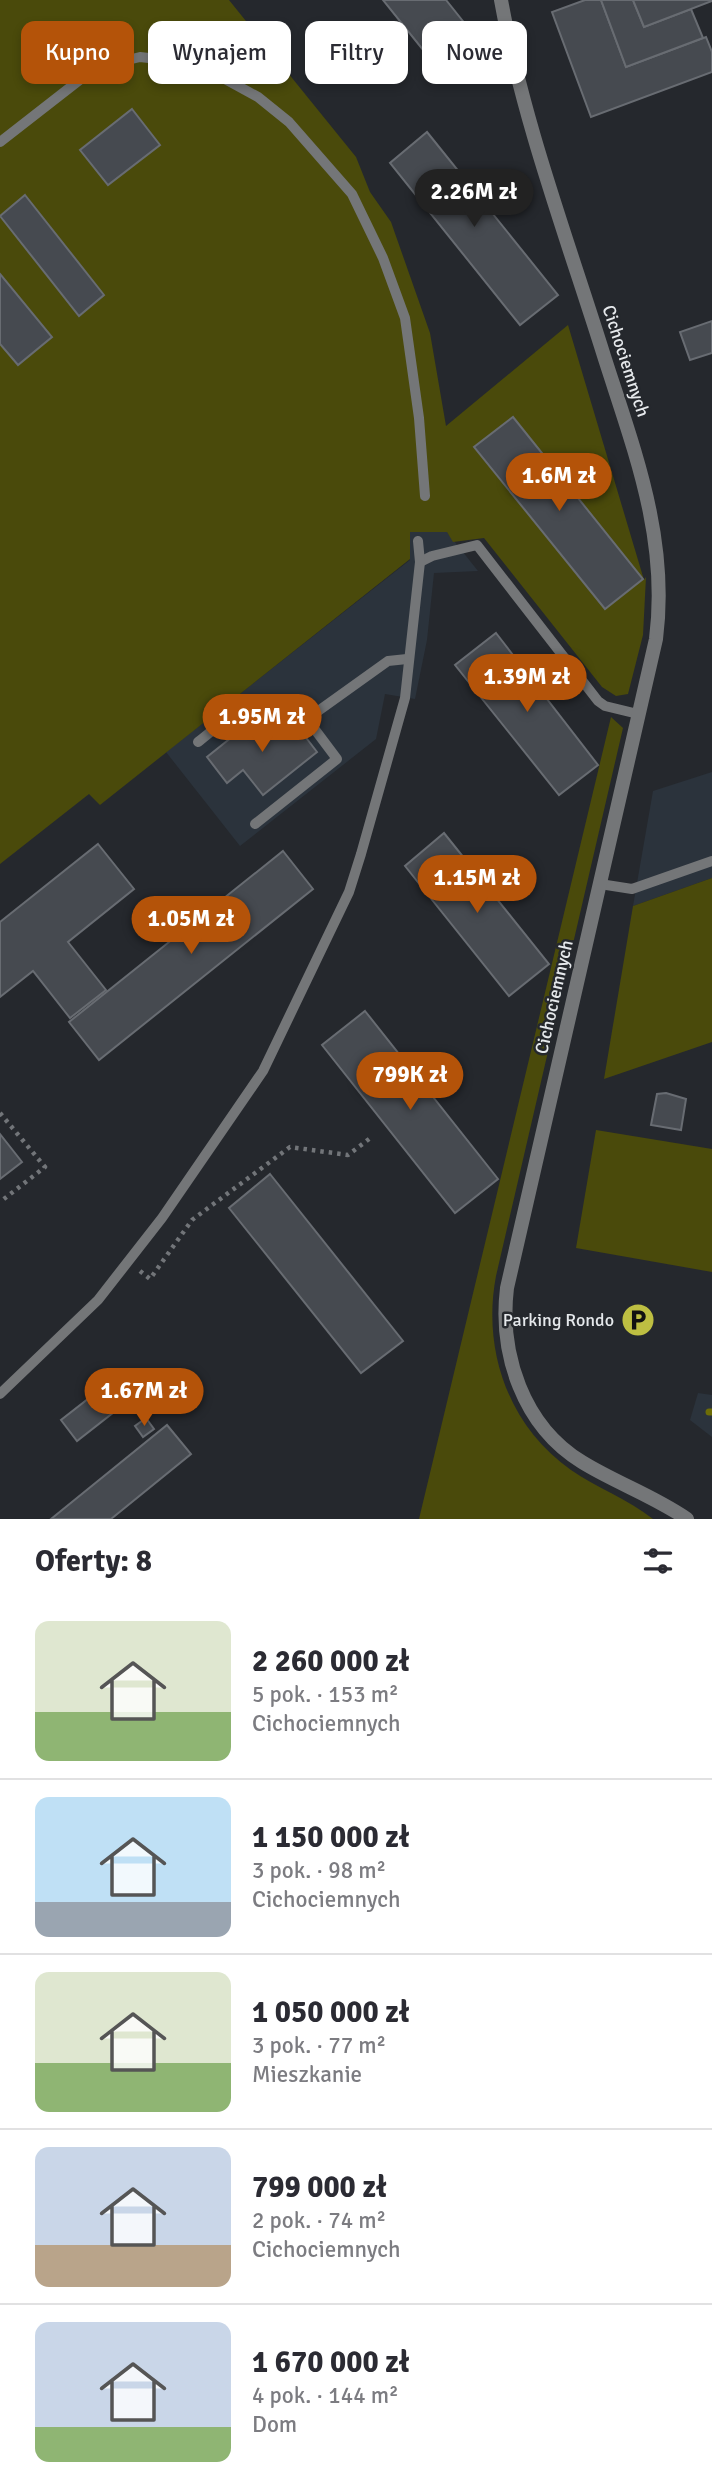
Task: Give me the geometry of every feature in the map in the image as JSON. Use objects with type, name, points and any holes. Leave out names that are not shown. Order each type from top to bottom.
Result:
[{"type":"street","name":"Cichociemnych","points":[[501,0],[535,138],[637,458],[660,565],[660,608],[507,1288],[505,1332],[522,1394],[552,1437],[585,1464],[687,1519]]},
{"type":"lane","points":[[0,142],[95,68],[140,57],[175,61],[216,74],[258,97],[289,122],[352,194],[383,258],[401,306],[419,418],[425,496]]},
{"type":"lane","points":[[0,1394],[98,1300],[263,1072],[349,892],[405,698],[407,659],[420,562],[418,541]]},
{"type":"lane","points":[[420,562],[442,553],[477,545],[598,701],[605,706],[638,714]]},
{"type":"lane","points":[[307,719],[388,661],[407,659]]},
{"type":"lane","points":[[198,742],[236,712],[264,702],[290,708],[307,719],[337,759],[255,824]]},
{"type":"lane","points":[[600,884],[632,889],[712,861]]},
{"type":"path","points":[[0,1113],[45,1167],[0,1202]]},
{"type":"path","points":[[128,1262],[150,1279],[192,1220],[290,1147],[348,1155],[373,1136]]},
{"type":"shaded area","points":[[0,0],[229,0],[246,21],[148,21],[148,84],[291,84],[291,77],[356,157],[370,192],[391,222],[430,333],[446,426],[568,325],[644,580],[646,577],[643,635],[628,694],[616,696],[602,687],[484,538],[453,542],[447,532],[410,532],[410,559],[100,805],[89,794],[0,864]]},
{"type":"shaded area","points":[[410,532],[447,532],[478,571],[434,573],[427,640],[415,699],[385,694],[376,739],[240,846],[166,752],[410,560]]},
{"type":"shaded area","points":[[611,717],[623,728],[496,1276],[493,1331],[505,1384],[516,1409],[531,1431],[549,1452],[571,1470],[653,1519],[419,1519]]},
{"type":"shaded area","points":[[712,772],[712,878],[633,906],[653,791]]},
{"type":"shaded area","points":[[712,878],[712,1042],[604,1079],[633,906]]},
{"type":"shaded area","points":[[596,1130],[712,1149],[712,1272],[576,1248]]},
{"type":"shaded area","points":[[698,1393],[712,1395],[712,1437],[690,1420]]},
{"type":"building","points":[[383,0],[446,0],[463,21],[422,21],[422,49],[408,31],[408,21],[400,21]]},
{"type":"building","points":[[585,0],[601,0],[626,67],[706,37],[712,52],[712,72],[591,117],[552,12]]},
{"type":"building","points":[[601,0],[633,0],[644,27],[691,9],[703,38],[626,67]]},
{"type":"building","points":[[633,0],[712,0],[712,1],[644,27]]},
{"type":"building","points":[[132,109],[160,145],[108,185],[80,150]]},
{"type":"building","points":[[427,132],[558,295],[520,325],[390,163]]},
{"type":"building","points":[[25,195],[104,295],[79,316],[0,216]]},
{"type":"building","points":[[0,274],[52,337],[18,365],[0,344]]},
{"type":"building","points":[[712,321],[712,353],[690,360],[680,332]]},
{"type":"building","points":[[513,417],[643,579],[605,609],[474,447]]},
{"type":"building","points":[[496,633],[598,765],[559,795],[455,665]]},
{"type":"building","points":[[262,713],[281,738],[297,726],[317,752],[263,795],[243,770],[227,783],[207,757]]},
{"type":"building","points":[[444,833],[549,964],[509,996],[405,866]]},
{"type":"building","points":[[98,844],[134,889],[68,942],[106,990],[70,1018],[33,971],[0,997],[0,922]]},
{"type":"building","points":[[283,851],[313,889],[99,1060],[69,1022]]},
{"type":"building","points":[[365,1011],[498,1179],[455,1213],[322,1045]]},
{"type":"building","points":[[666,1093],[686,1099],[681,1130],[651,1125],[657,1094]]},
{"type":"building","points":[[0,1134],[22,1162],[0,1179]]},
{"type":"building","points":[[270,1174],[403,1341],[361,1373],[229,1208]]},
{"type":"building","points":[[120,1374],[137,1394],[77,1441],[61,1420]]},
{"type":"building","points":[[146,1418],[154,1429],[143,1437],[135,1426]]},
{"type":"building","points":[[167,1425],[191,1454],[111,1519],[51,1519]]},
{"type":"place","name":"Parking Rondo","points":[[638,1320]]}]
